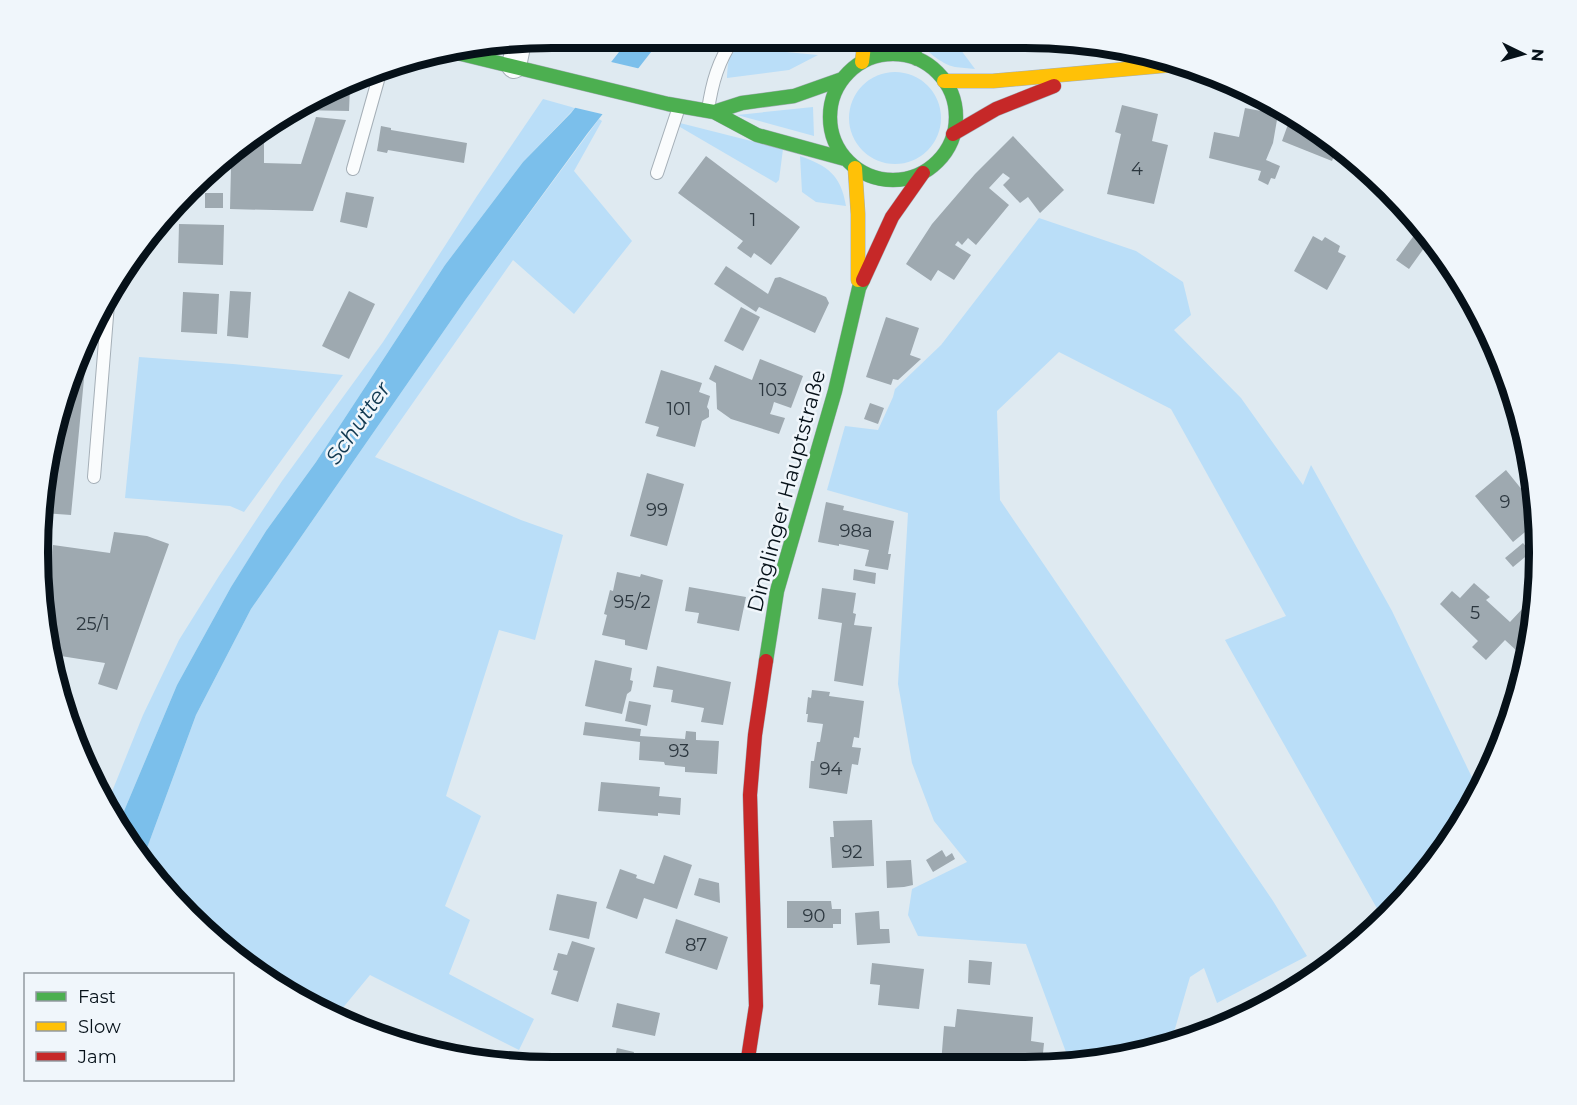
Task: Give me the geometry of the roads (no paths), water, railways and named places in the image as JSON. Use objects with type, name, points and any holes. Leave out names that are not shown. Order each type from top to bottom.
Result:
[{"type":"main road","points":[[862,62],[864,48]]},
{"type":"main road","points":[[912,48],[917,59]]},
{"type":"main road","points":[[468,55],[711,112],[757,135],[850,164],[871,177],[888,180],[907,179],[923,173],[942,157],[949,146],[956,116],[953,97],[944,81],[932,68],[917,59],[898,54],[878,56],[862,62],[842,79],[832,98],[830,120],[834,141],[850,164]]},
{"type":"main road","points":[[944,81],[993,81],[1156,65]]},
{"type":"main road","points":[[953,134],[996,109],[1089,72]]},
{"type":"main road","points":[[711,112],[742,103],[794,96],[842,79]]},
{"type":"main road","name":"Dinglinger Hauptstraße","points":[[748,1057],[756,1006],[750,795],[755,735],[777,591],[835,392],[858,288],[858,214],[850,164]]},
{"type":"main road","name":"Dinglinger Hauptstraße","points":[[858,288],[892,217],[923,173]]},
{"type":"street","points":[[514,66],[517,49]]},
{"type":"lane","points":[[711,112],[712,85],[727,48]]},
{"type":"lane","points":[[353,169],[378,79]]},
{"type":"lane","points":[[657,173],[674,105]]},
{"type":"lane","points":[[94,477],[107,316]]},
{"type":"water","name":"Schutter","points":[[622,48],[654,48],[587,134],[466,299],[251,609],[196,715],[146,851],[122,815],[177,685],[231,587],[266,531],[316,462],[445,265],[523,162],[571,113]]}]
